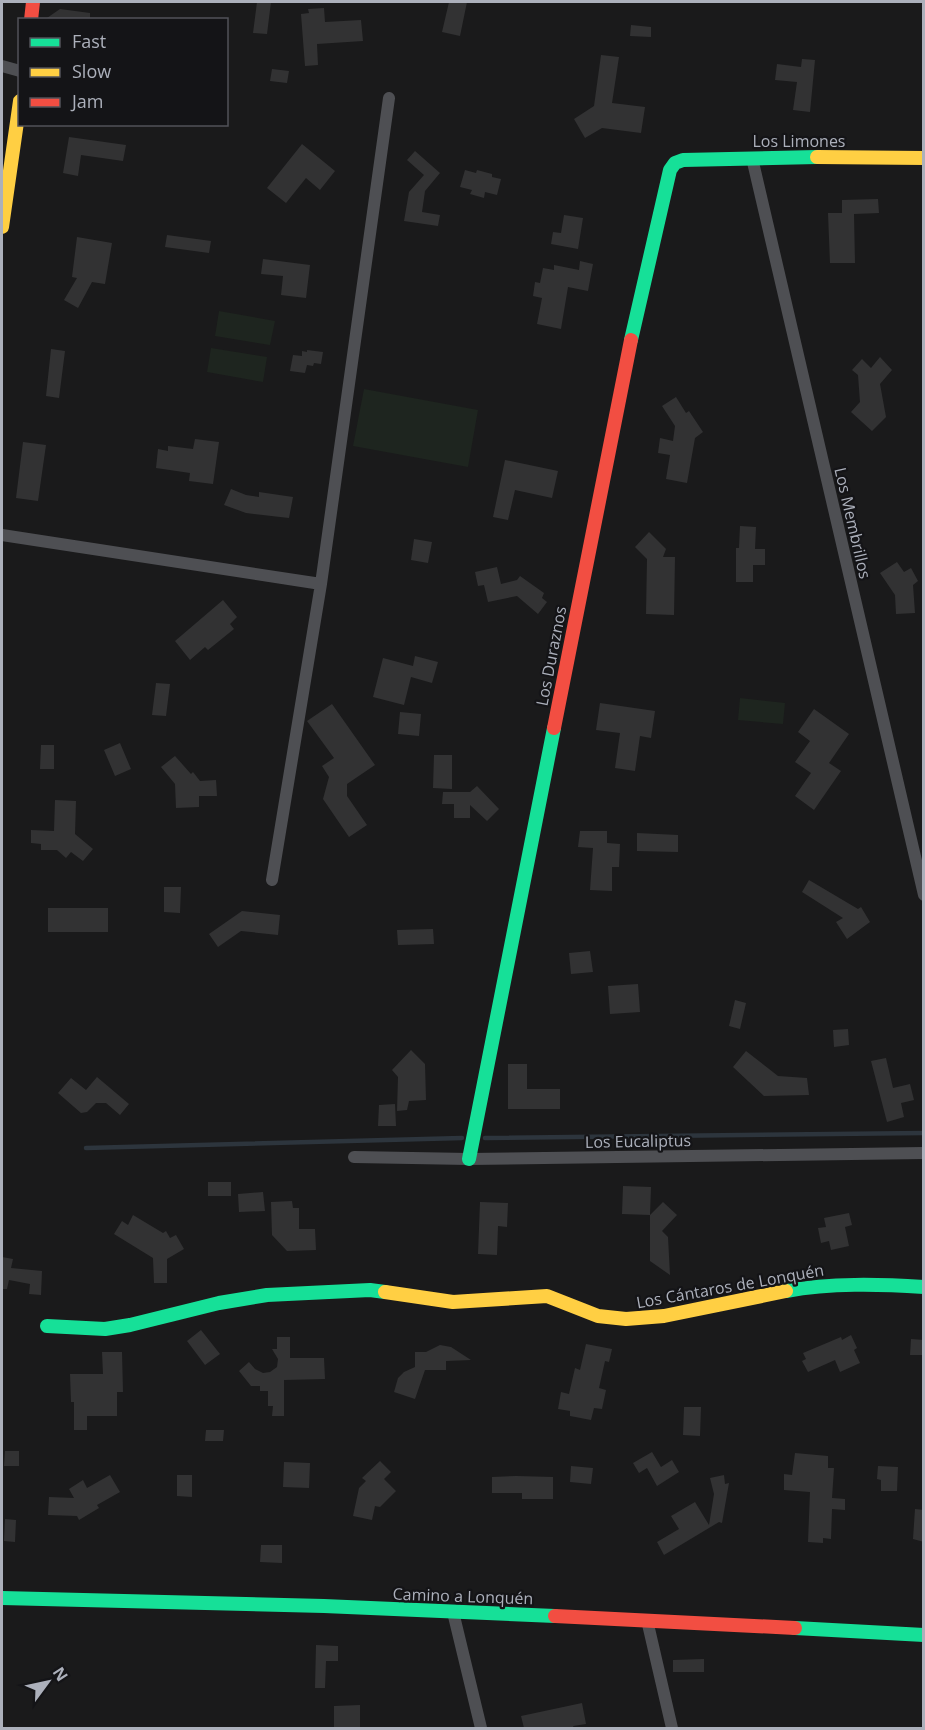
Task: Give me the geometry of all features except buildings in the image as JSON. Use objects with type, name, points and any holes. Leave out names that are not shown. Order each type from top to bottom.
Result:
[{"type":"street","points":[[31,18],[33,2]]},
{"type":"street","points":[[2,66],[18,70]]},
{"type":"street","points":[[272,880],[321,584],[389,98]]},
{"type":"street","points":[[2,227],[18,115]]},
{"type":"street","name":"Los Limones","points":[[675,163],[683,160],[752,158],[924,158]]},
{"type":"street","name":"Los Membrillos","points":[[752,158],[924,895]]},
{"type":"street","name":"Los Duraznos","points":[[469,1159],[623,377],[669,170],[675,163]]},
{"type":"street","points":[[2,535],[321,584]]},
{"type":"street","name":"Los Eucaliptus","points":[[354,1157],[469,1159],[924,1153]]},
{"type":"street","name":"Los Cántaros de Lonquén","points":[[47,1326],[105,1329],[248,1297],[323,1292],[370,1290],[453,1302],[547,1296],[559,1298],[613,1319],[636,1320],[658,1318],[816,1286],[850,1284],[924,1287]]},
{"type":"street","name":"Camino a Lonquén","points":[[2,1598],[223,1603],[453,1612],[924,1635]]},
{"type":"street","points":[[453,1612],[481,1728]]},
{"type":"street","points":[[647,1620],[672,1728]]},
{"type":"shaded area","points":[[219,311],[275,321],[270,345],[215,336]]},
{"type":"shaded area","points":[[211,348],[267,357],[263,382],[207,372]]},
{"type":"shaded area","points":[[364,389],[478,410],[468,467],[353,446]]},
{"type":"shaded area","points":[[740,698],[785,703],[783,724],[738,720]]},
{"type":"waterway","points":[[485,1138],[924,1133]]},
{"type":"waterway","points":[[86,1148],[462,1138]]},
{"type":"traffic: fast","points":[[631,340],[670,170],[675,163],[683,160],[817,157]]},
{"type":"traffic: fast","points":[[469,1159],[554,728]]},
{"type":"traffic: fast","points":[[786,1291],[855,1285],[924,1287]]},
{"type":"traffic: fast","points":[[47,1326],[105,1329],[219,1303],[267,1295],[370,1290],[385,1292]]},
{"type":"traffic: fast","points":[[2,1598],[324,1606],[555,1616]]},
{"type":"traffic: fast","points":[[795,1628],[924,1635]]},
{"type":"traffic: slow","points":[[2,227],[18,115]]},
{"type":"traffic: slow","points":[[817,157],[924,158]]},
{"type":"traffic: slow","points":[[385,1292],[453,1302],[547,1296],[598,1316],[626,1319],[664,1316],[786,1291]]},
{"type":"traffic: jam","points":[[31,18],[33,2]]},
{"type":"traffic: jam","points":[[554,728],[631,340]]},
{"type":"traffic: jam","points":[[555,1616],[795,1628]]}]
